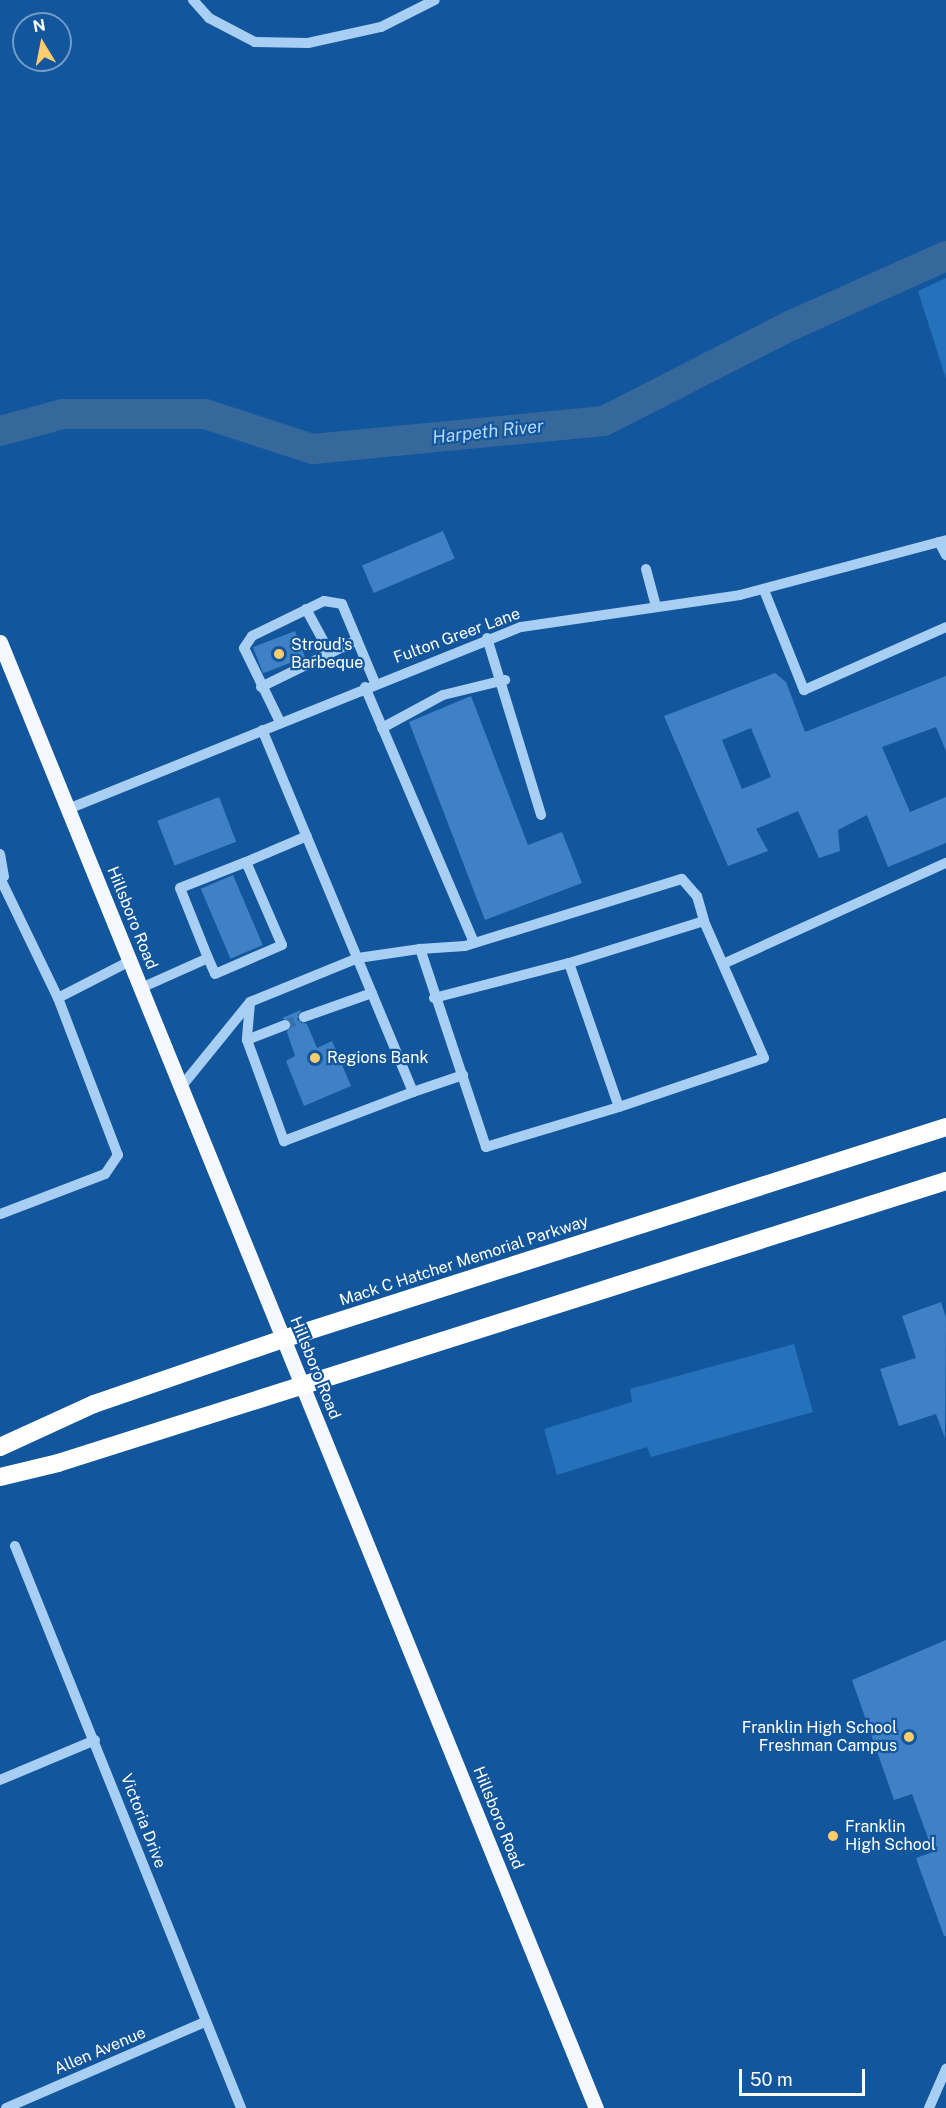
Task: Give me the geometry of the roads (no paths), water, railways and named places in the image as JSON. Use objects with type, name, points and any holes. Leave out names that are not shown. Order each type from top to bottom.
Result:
[{"type":"highway","name":"Mack C Hatcher Memorial Parkway","points":[[0,1447],[94,1404],[284,1339],[946,1127]]},
{"type":"highway","points":[[0,1477],[303,1385],[946,1181]]},
{"type":"main road","name":"Hillsboro Road","points":[[0,643],[596,2108]]},
{"type":"street","points":[[193,0],[208,18],[255,42],[308,43],[381,27],[435,0]]},
{"type":"street","points":[[943,541],[946,555]]},
{"type":"street","name":"Fulton Greer Lane","points":[[68,809],[487,638],[550,620],[764,590],[943,541]]},
{"type":"street","points":[[646,569],[656,606]]},
{"type":"street","points":[[764,590],[804,690],[946,627]]},
{"type":"street","points":[[280,722],[244,648],[252,636],[306,609],[324,601],[342,604],[357,640],[382,728],[474,943]]},
{"type":"street","points":[[306,609],[330,653]]},
{"type":"street","points":[[487,638],[505,680],[541,814]]},
{"type":"street","points":[[261,687],[357,640]]},
{"type":"street","points":[[382,728],[443,695],[505,680]]},
{"type":"street","points":[[262,730],[413,1092]]},
{"type":"street","points":[[246,862],[282,945],[215,974],[180,888],[307,836]]},
{"type":"street","points":[[0,854],[2,878],[57,998],[118,1155],[105,1174],[0,1214]]},
{"type":"street","points":[[723,964],[946,863]]},
{"type":"street","points":[[181,1087],[250,1002],[358,958],[420,949],[474,943],[682,879],[697,896],[705,921],[764,1058],[619,1107],[486,1147],[420,949]]},
{"type":"street","points":[[435,998],[569,963],[705,921]]},
{"type":"street","points":[[141,988],[208,958]]},
{"type":"street","points":[[57,998],[130,961]]},
{"type":"street","points":[[569,963],[619,1107]]},
{"type":"street","points":[[304,1017],[372,993]]},
{"type":"street","points":[[250,1002],[246,1040],[284,1141],[463,1075]]},
{"type":"street","points":[[246,1040],[285,1025]]},
{"type":"street","name":"Victoria Drive","points":[[15,1546],[95,1740],[241,2108]]},
{"type":"street","points":[[0,1780],[95,1740]]},
{"type":"street","name":"Allen Avenue","points":[[6,2108],[206,2022]]},
{"type":"street","points":[[929,2108],[946,2069]]},
{"type":"waterway","name":"Harpeth River","points":[[0,431],[63,414],[205,414],[313,449],[604,421],[792,325],[946,256]]},
{"type":"tunnel","points":[[285,1025],[304,1017]]},
{"type":"place","name":"Stroud's Barbeque","points":[[279,654]]},
{"type":"place","name":"Regions Bank","points":[[315,1058]]},
{"type":"place","name":"Franklin High School Freshman Campus","points":[[909,1737]]},
{"type":"place","name":"Franklin High School","points":[[833,1836]]}]
